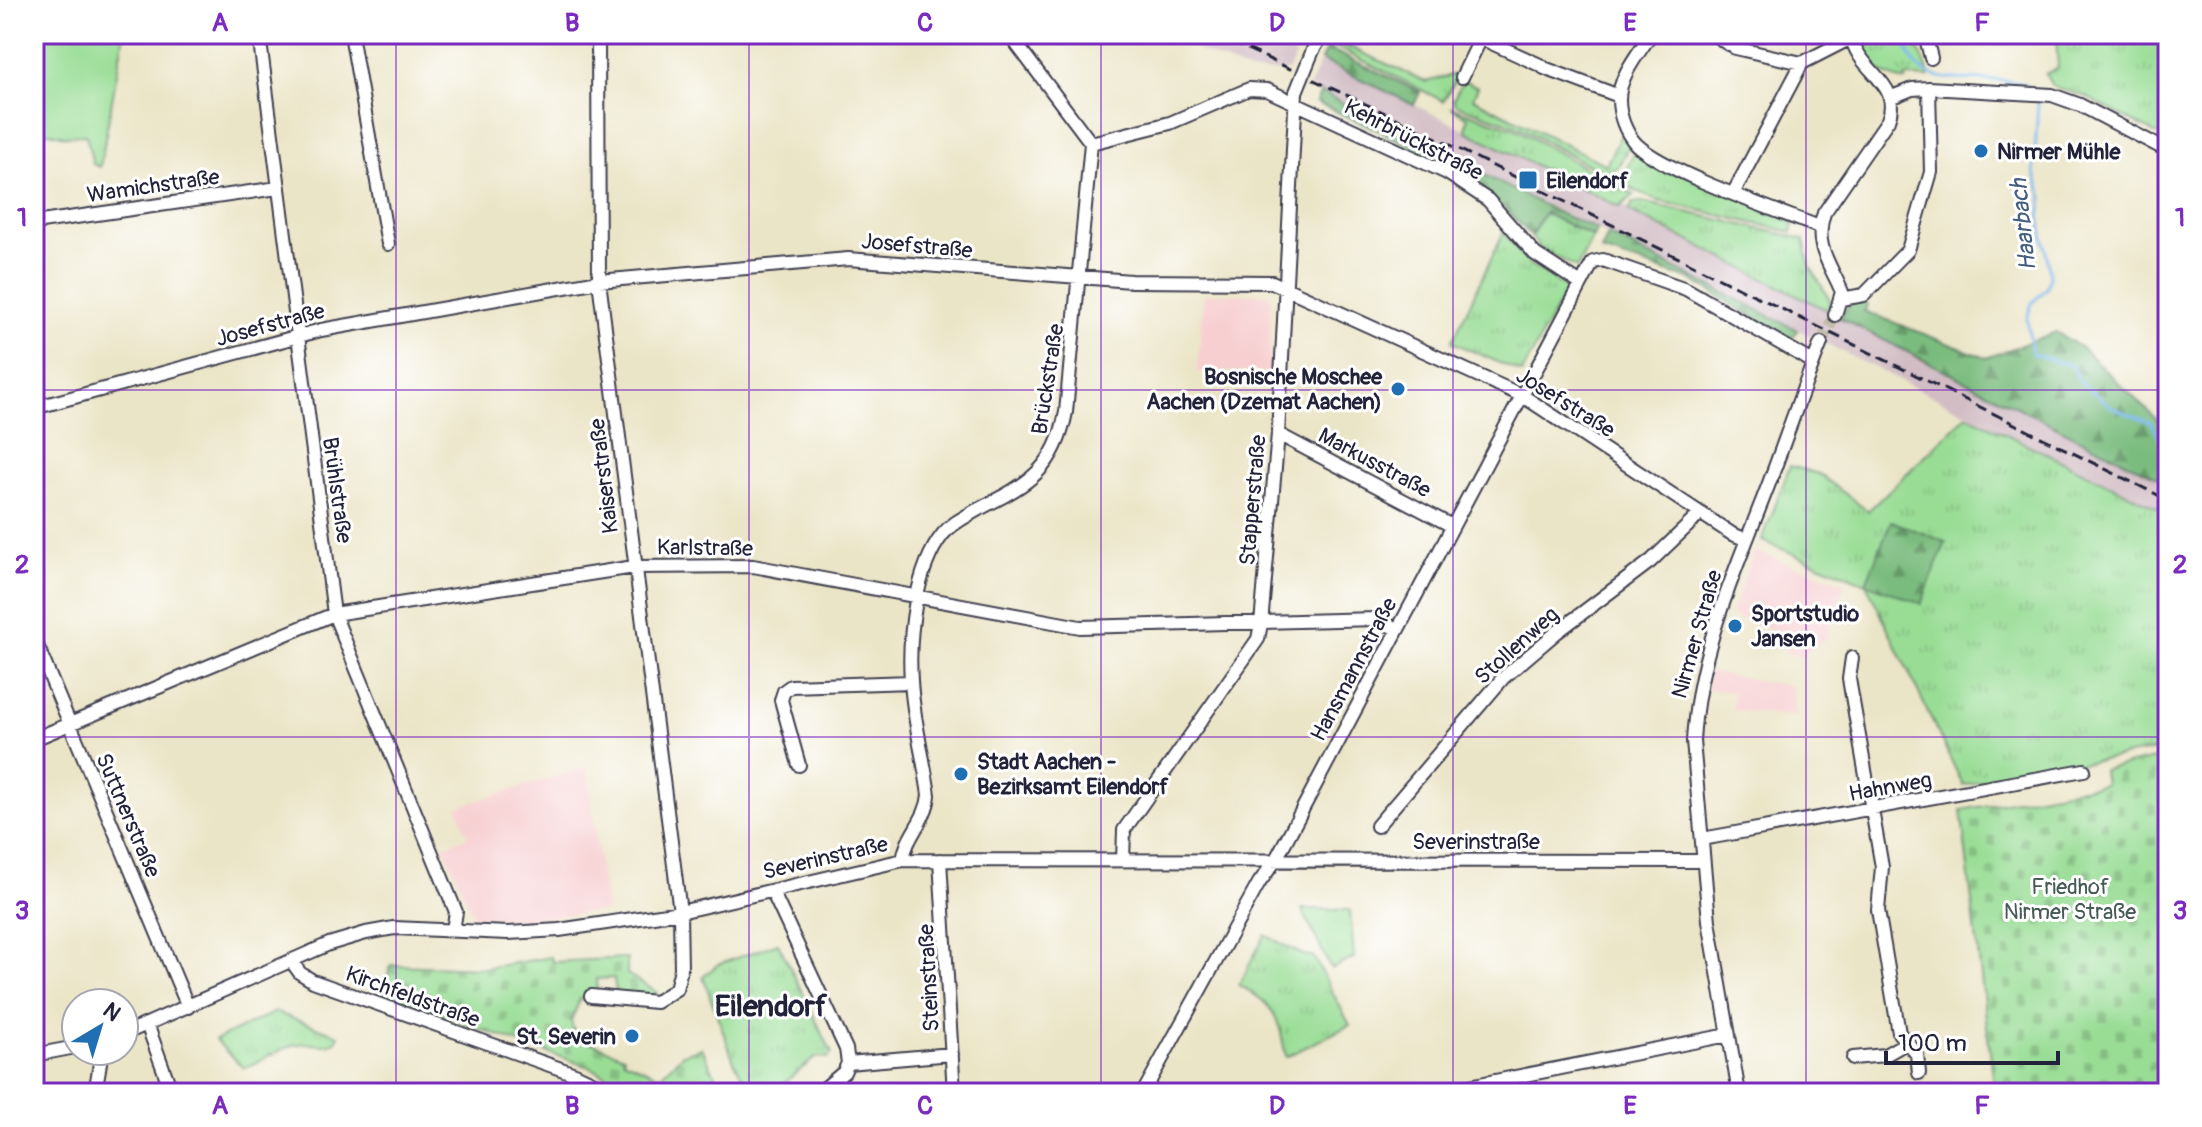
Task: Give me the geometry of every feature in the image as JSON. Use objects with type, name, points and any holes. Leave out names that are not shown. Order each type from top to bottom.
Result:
[{"type":"street","name":"Brühlstraße","points":[[259,34],[334,614],[456,912],[453,930]]},
{"type":"street","points":[[351,34],[388,244]]},
{"type":"street","name":"Kaiserstraße","points":[[591,996],[656,1002],[676,989],[681,969],[680,912],[599,281],[598,34]]},
{"type":"street","points":[[1009,34],[1091,143],[1170,123],[1249,89],[1295,96]]},
{"type":"street","name":"Stapperstraße","points":[[1123,860],[1124,830],[1258,639],[1278,434],[1295,96],[1313,50],[1323,34]]},
{"type":"street","points":[[1651,34],[1627,72],[1619,96],[1620,116],[1636,144],[1653,157],[1819,227]]},
{"type":"street","points":[[1714,34],[1732,46],[1802,63]]},
{"type":"street","points":[[1925,34],[1931,58]]},
{"type":"street","points":[[1462,77],[1483,36],[1543,67],[1619,96]]},
{"type":"street","points":[[1734,192],[1802,63],[1851,36],[1860,60],[1892,97]]},
{"type":"street","points":[[1892,97],[1912,89],[1929,88],[2052,95],[2080,105],[2168,151]]},
{"type":"street","points":[[1841,299],[1864,295],[1908,250],[1931,172],[1929,88]]},
{"type":"street","name":"Kehrbrückstraße","points":[[1295,96],[1447,173],[1488,200],[1535,254],[1581,284]]},
{"type":"street","points":[[1835,315],[1841,299],[1838,283],[1822,250],[1819,227],[1824,213],[1888,120],[1892,97]]},
{"type":"street","name":"Brückstraße","points":[[903,860],[905,847],[925,814],[929,795],[911,682],[918,599],[925,570],[943,533],[957,521],[1026,483],[1054,455],[1066,412],[1081,278],[1091,143]]},
{"type":"street","name":"Wamichstraße","points":[[34,223],[278,188]]},
{"type":"street","name":"Josefstraße","points":[[34,408],[296,337],[404,313],[599,281],[848,259],[1081,278],[1272,282],[1285,285],[1523,396],[1700,514],[1745,539]]},
{"type":"street","name":"Hansmannstraße","points":[[1143,1093],[1259,883],[1275,861],[1593,262],[1603,260],[1686,289],[1813,362]]},
{"type":"street","name":"Nirmer Straße","points":[[1739,1093],[1703,861],[1693,741],[1695,712],[1708,649],[1745,539],[1821,343]]},
{"type":"street","name":"Markusstraße","points":[[1278,434],[1452,526]]},
{"type":"street","name":"Stollenweg","points":[[1377,826],[1503,678],[1557,632],[1651,561],[1700,514]]},
{"type":"street","name":"Karlstraße","points":[[34,739],[334,614],[634,567],[753,566],[1080,627],[1376,619],[1397,629]]},
{"type":"street","name":"Suttnerstraße","points":[[34,638],[188,1007]]},
{"type":"street","points":[[1852,658],[1849,679],[1882,867],[1878,910],[1899,1033],[1917,1054],[1919,1073]]},
{"type":"street","points":[[799,765],[781,700],[784,691],[791,686],[911,682]]},
{"type":"street","name":"Hahnweg","points":[[1702,839],[2084,770]]},
{"type":"street","name":"Severinstraße","points":[[140,1027],[329,944],[366,933],[394,928],[508,933],[559,930],[680,912],[903,860],[1703,861]]},
{"type":"street","name":"Steinstraße","points":[[940,860],[954,1093]]},
{"type":"street","points":[[772,891],[846,1049],[848,1063],[844,1072],[819,1093]]},
{"type":"street","name":"Kirchfeldstraße","points":[[292,962],[300,973],[313,981],[575,1074],[615,1093]]},
{"type":"street","points":[[147,1024],[172,1093]]},
{"type":"street","points":[[1434,1093],[1728,1035]]},
{"type":"street","points":[[1853,1058],[1885,1055],[1906,1043]]},
{"type":"street","points":[[34,1055],[60,1050]]},
{"type":"street","points":[[848,1063],[952,1054]]},
{"type":"street","points":[[95,1093],[99,1067]]},
{"type":"street","points":[[566,1093],[575,1074]]},
{"type":"shaded area","points":[[1160,34],[1266,34],[1284,42],[1295,56],[1288,71],[1251,72]]},
{"type":"shaded area","points":[[1321,60],[1594,191],[2168,483],[2168,513],[1309,87]]},
{"type":"shaded area","points":[[1204,294],[1266,294],[1271,298],[1270,372],[1197,372]]},
{"type":"shaded area","points":[[1754,551],[1845,583],[1825,640],[1805,652],[1803,658],[1784,652],[1789,636],[1731,615]]},
{"type":"shaded area","points":[[1709,672],[1792,686],[1797,717],[1732,710],[1733,692],[1706,689]]},
{"type":"shaded area","points":[[587,767],[606,911],[515,920],[474,917],[443,846],[468,837],[457,807]]},
{"type":"green space","points":[[34,34],[124,34],[100,167],[93,164],[86,135],[64,136],[34,128]]},
{"type":"green space","points":[[1858,34],[1915,34],[1928,78],[1905,77],[1906,81],[1881,71],[1864,51]]},
{"type":"green space","points":[[2056,34],[2168,34],[2168,140],[2084,96],[2053,87],[2045,74],[2058,68]]},
{"type":"green space","points":[[1332,39],[1426,82],[1452,75],[1458,77],[1443,101],[1332,45]]},
{"type":"green space","points":[[1327,48],[1420,92],[1414,105],[1321,60]]},
{"type":"green space","points":[[1463,80],[1478,87],[1473,98],[1606,165],[1622,133],[1630,144],[1618,167],[1603,173],[1517,126],[1457,105],[1453,100]]},
{"type":"green space","points":[[1321,92],[1565,216],[1597,229],[1593,237],[1544,213],[1531,236],[1484,191],[1458,173],[1404,143],[1316,102]]},
{"type":"green space","points":[[1451,107],[1516,129],[1634,195],[1619,207],[1466,131],[1468,118]]},
{"type":"green space","points":[[1635,150],[1794,223],[1792,232],[1655,200],[1620,183]]},
{"type":"green space","points":[[1642,202],[1804,239],[1810,266],[1830,300],[1827,310],[1629,211],[1633,203]]},
{"type":"green space","points":[[1544,213],[1593,237],[1577,268],[1540,248],[1531,236]]},
{"type":"green space","points":[[1503,233],[1530,265],[1567,288],[1522,373],[1452,342]]},
{"type":"green space","points":[[1608,235],[1798,330],[1793,337],[1785,337],[1692,280],[1601,251]]},
{"type":"green space","points":[[1859,300],[1868,305],[1864,311],[1986,358],[2056,332],[2082,348],[2168,430],[2168,483],[1840,318],[1851,302]]},
{"type":"green space","points":[[1967,415],[2168,513],[2168,748],[1963,785],[1866,583],[1762,541],[1790,466],[1819,474],[1868,511]]},
{"type":"green space","points":[[1891,521],[1946,542],[1921,604],[1866,583]]},
{"type":"green space","name":"Friedhof Nirmer Straße","points":[[2168,756],[2168,1093],[1995,1093],[1961,810],[2105,784],[2103,770]]},
{"type":"green space","points":[[1302,909],[1350,910],[1354,958],[1331,969]]},
{"type":"green space","points":[[1265,935],[1303,955],[1313,956],[1350,1025],[1286,1057],[1273,1013],[1261,999],[1239,985]]},
{"type":"green space","points":[[778,943],[832,1053],[828,1058],[816,1057],[772,1093],[751,1093],[734,1061],[703,977],[717,965]]},
{"type":"green space","points":[[551,957],[552,962],[627,958],[627,974],[657,992],[654,996],[616,994],[614,978],[597,979],[597,991],[580,999],[571,1021],[575,1036],[624,1056],[623,1060],[660,1076],[683,1054],[702,1048],[724,1093],[641,1093],[587,1066],[381,995],[391,965],[485,968]]},
{"type":"green space","points":[[275,1012],[339,1035],[332,1044],[298,1044],[244,1068],[215,1040]]},
{"type":"waterway","name":"Haarbach","points":[[1904,34],[1909,55],[1920,69],[1936,76],[2012,81],[2028,86]]},
{"type":"waterway","name":"Haarbach","points":[[2038,102],[2034,172],[2043,197],[2040,217],[2050,275],[2047,288],[2032,303],[2027,318],[2032,354],[2073,366],[2078,380],[2113,408],[2151,423],[2168,452]]},
{"type":"tunnel","points":[[1821,343],[1835,315]]},
{"type":"railway","points":[[1215,34],[1398,119],[2168,500]]},
{"type":"place","name":"Nirmer Mühle","points":[[1981,151]]},
{"type":"place","name":"Eilendorf","points":[[1528,180]]},
{"type":"place","name":"Bosnische Moschee Aachen (Dzemat Aachen)","points":[[1398,389]]},
{"type":"place","name":"Sportstudio Jansen","points":[[1735,626]]},
{"type":"place","name":"Stadt Aachen - Bezirksamt Eilendorf","points":[[961,774]]},
{"type":"place","name":"St. Severin","points":[[632,1036]]},
{"type":"district","name":"Eilendorf","points":[[771,1006]]}]
